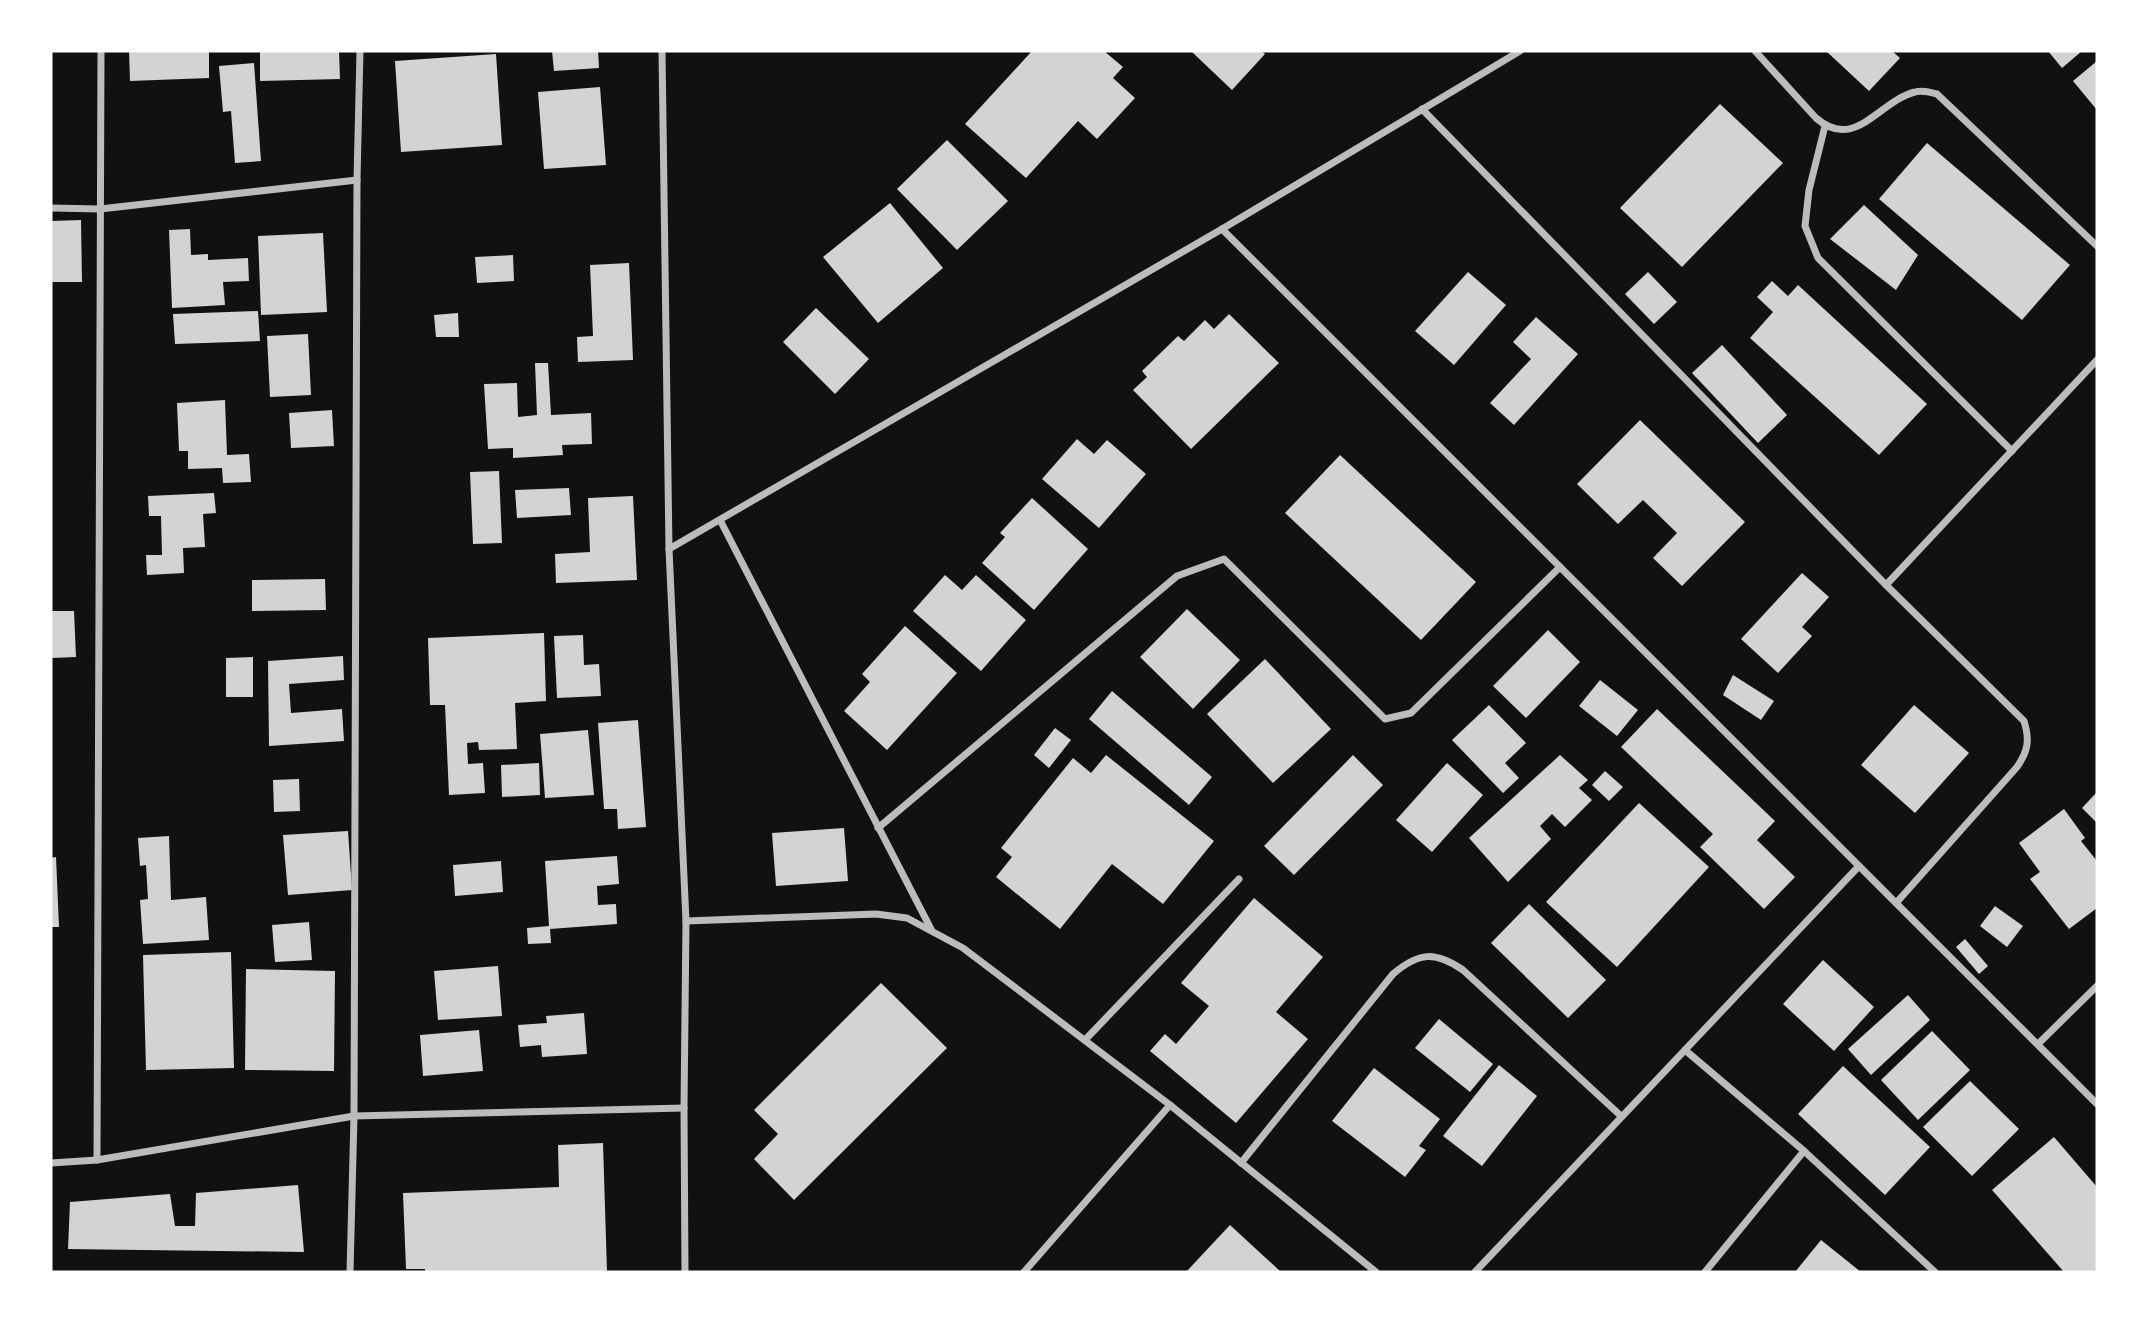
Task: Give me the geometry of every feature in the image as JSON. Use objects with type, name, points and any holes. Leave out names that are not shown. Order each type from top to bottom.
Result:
[{"type":"street","points":[[97,1160],[102,51]]},
{"type":"street","points":[[350,1272],[354,1116],[356,180],[360,51]]},
{"type":"street","points":[[662,51],[669,549],[686,921],[685,1272]]},
{"type":"street","points":[[669,549],[1222,229],[1520,51]]},
{"type":"street","points":[[1755,51],[1825,126],[1838,130],[1850,129],[1914,92],[1937,94],[2097,246]]},
{"type":"street","points":[[1422,109],[1886,585],[2024,720],[2029,736],[2027,753],[2017,768],[1896,902]]},
{"type":"street","points":[[1825,126],[1809,190],[1805,226],[1818,258],[2012,452]]},
{"type":"street","points":[[51,208],[100,209],[356,180]]},
{"type":"street","points":[[1222,229],[2097,1104]]},
{"type":"street","points":[[1886,585],[2097,360]]},
{"type":"street","points":[[720,520],[931,930]]},
{"type":"street","points":[[878,828],[1177,576],[1224,559],[1385,719],[1411,713],[1560,567]]},
{"type":"street","points":[[1475,1272],[1859,866]]},
{"type":"street","points":[[1085,1040],[1239,879]]},
{"type":"street","points":[[686,921],[876,914],[907,918],[931,930],[963,948],[1170,1105],[1376,1272]]},
{"type":"street","points":[[1241,1163],[1393,974],[1408,961],[1427,955],[1447,959],[1463,970],[1621,1116]]},
{"type":"street","points":[[2038,1044],[2097,986]]},
{"type":"street","points":[[1685,1050],[1804,1151],[1934,1272]]},
{"type":"street","points":[[1024,1272],[1170,1105]]},
{"type":"street","points":[[51,1163],[97,1160],[354,1116],[684,1108]]},
{"type":"street","points":[[1706,1272],[1804,1151]]},
{"type":"building","points":[[129,51],[209,51],[209,78],[130,81]]},
{"type":"building","points":[[260,51],[339,51],[340,79],[260,81]]},
{"type":"building","points":[[552,51],[598,51],[599,68],[554,71]]},
{"type":"building","points":[[1032,51],[1104,51],[1123,67],[1113,78],[1135,98],[1097,139],[1078,121],[1026,178],[965,124]]},
{"type":"building","points":[[1193,51],[1261,51],[1265,54],[1232,90]]},
{"type":"building","points":[[1826,51],[1892,51],[1900,58],[1869,91]]},
{"type":"building","points":[[2048,51],[2082,51],[2062,68]]},
{"type":"building","points":[[496,54],[502,145],[401,152],[395,61]]},
{"type":"building","points":[[2097,61],[2097,110],[2073,81]]},
{"type":"building","points":[[254,63],[261,161],[235,163],[231,111],[223,112],[219,66]]},
{"type":"building","points":[[600,87],[606,165],[544,169],[538,92]]},
{"type":"building","points":[[1720,104],[1783,163],[1682,267],[1620,208]]},
{"type":"building","points":[[947,140],[1008,201],[957,250],[897,189]]},
{"type":"building","points":[[1927,143],[2070,265],[2022,320],[1879,199]]},
{"type":"building","points":[[890,203],[943,268],[878,323],[823,257]]},
{"type":"building","points":[[1864,205],[1918,255],[1896,290],[1830,239]]},
{"type":"building","points":[[81,220],[82,282],[51,282],[51,221]]},
{"type":"building","points":[[190,229],[191,255],[208,254],[208,260],[248,258],[249,281],[223,282],[225,305],[172,308],[169,230]]},
{"type":"building","points":[[323,233],[327,312],[261,315],[258,236]]},
{"type":"building","points":[[513,255],[514,281],[477,283],[475,257]]},
{"type":"building","points":[[629,263],[633,360],[578,362],[577,337],[593,336],[590,265]]},
{"type":"building","points":[[1468,272],[1506,305],[1454,365],[1415,331]]},
{"type":"building","points":[[1648,272],[1677,302],[1654,324],[1625,294]]},
{"type":"building","points":[[1772,281],[1788,296],[1798,285],[1927,404],[1879,455],[1750,338],[1773,312],[1757,297]]},
{"type":"building","points":[[816,308],[869,359],[835,394],[783,342]]},
{"type":"building","points":[[258,311],[260,341],[175,344],[173,314]]},
{"type":"building","points":[[458,313],[459,337],[436,337],[434,315]]},
{"type":"building","points":[[1229,314],[1279,363],[1191,449],[1133,390],[1147,377],[1142,371],[1178,336],[1184,341],[1205,320],[1214,329]]},
{"type":"building","points":[[1536,317],[1578,354],[1514,425],[1490,403],[1531,359],[1513,342]]},
{"type":"building","points":[[308,334],[311,395],[270,397],[267,336]]},
{"type":"building","points":[[1722,345],[1787,415],[1758,443],[1692,373]]},
{"type":"building","points":[[535,363],[548,363],[551,415],[591,413],[592,444],[562,445],[563,455],[513,458],[513,448],[488,449],[484,384],[517,383],[518,417],[537,415]]},
{"type":"building","points":[[225,400],[227,455],[249,454],[251,482],[223,483],[222,468],[188,469],[188,451],[179,451],[177,403]]},
{"type":"building","points":[[332,410],[334,446],[291,448],[289,413]]},
{"type":"building","points":[[1640,420],[1745,522],[1682,586],[1653,558],[1677,533],[1643,500],[1618,524],[1577,484]]},
{"type":"building","points":[[1077,439],[1094,454],[1107,440],[1146,474],[1099,528],[1042,479]]},
{"type":"building","points":[[1340,455],[1476,582],[1421,640],[1285,513]]},
{"type":"building","points":[[499,471],[502,543],[473,544],[470,472]]},
{"type":"building","points":[[569,488],[571,515],[517,518],[515,490]]},
{"type":"building","points":[[214,493],[216,513],[203,514],[205,547],[183,548],[184,573],[147,575],[146,555],[162,555],[161,516],[149,516],[148,496]]},
{"type":"building","points":[[633,496],[637,580],[556,583],[555,554],[590,552],[588,498]]},
{"type":"building","points":[[1032,498],[1088,549],[1034,610],[982,563],[1005,537],[1000,533]]},
{"type":"building","points":[[1802,573],[1829,597],[1802,627],[1812,636],[1778,673],[1741,639]]},
{"type":"building","points":[[945,575],[962,590],[976,575],[1026,620],[981,671],[913,611]]},
{"type":"building","points":[[325,579],[326,610],[252,611],[252,580]]},
{"type":"building","points":[[1187,609],[1240,660],[1193,709],[1140,657]]},
{"type":"building","points":[[51,611],[74,611],[76,657],[51,658]]},
{"type":"building","points":[[905,626],[957,673],[887,750],[844,711],[870,682],[862,674]]},
{"type":"building","points":[[1548,630],[1580,662],[1526,718],[1493,686]]},
{"type":"building","points":[[544,633],[546,701],[515,703],[517,749],[479,750],[478,742],[467,743],[468,764],[483,763],[485,793],[449,795],[445,705],[430,705],[428,638]]},
{"type":"building","points":[[583,635],[584,665],[599,664],[601,696],[557,698],[554,636]]},
{"type":"building","points":[[343,656],[344,680],[289,684],[291,713],[342,709],[344,741],[269,746],[268,661]]},
{"type":"building","points":[[253,657],[253,697],[226,697],[226,658]]},
{"type":"building","points":[[1265,659],[1331,729],[1273,783],[1207,714]]},
{"type":"building","points":[[1733,675],[1774,701],[1761,720],[1723,695]]},
{"type":"building","points":[[1600,680],[1638,710],[1617,736],[1579,706]]},
{"type":"building","points":[[1112,691],[1212,777],[1189,805],[1089,719]]},
{"type":"building","points":[[1489,705],[1526,743],[1505,763],[1519,778],[1503,793],[1452,740]]},
{"type":"building","points":[[1914,705],[1969,753],[1915,813],[1861,765]]},
{"type":"building","points":[[1657,709],[1775,821],[1757,840],[1795,877],[1764,909],[1700,847],[1713,834],[1621,747]]},
{"type":"building","points":[[638,720],[646,827],[618,829],[617,809],[604,809],[598,723]]},
{"type":"building","points":[[1055,728],[1071,740],[1049,768],[1034,755]]},
{"type":"building","points":[[588,730],[594,795],[545,798],[540,734]]},
{"type":"building","points":[[1106,755],[1214,841],[1163,904],[1112,864],[1060,929],[996,877],[1012,857],[1001,848],[1073,758],[1091,773]]},
{"type":"building","points":[[1353,755],[1383,785],[1294,875],[1264,846]]},
{"type":"building","points":[[1560,755],[1588,780],[1579,788],[1592,800],[1565,827],[1552,814],[1540,826],[1551,839],[1508,882],[1469,838]]},
{"type":"building","points":[[539,763],[540,795],[502,797],[501,765]]},
{"type":"building","points":[[1447,763],[1483,795],[1432,852],[1396,820]]},
{"type":"building","points":[[1605,771],[1623,787],[1609,801],[1592,785]]},
{"type":"building","points":[[299,779],[300,811],[274,812],[273,780]]},
{"type":"building","points":[[2097,792],[2097,823],[2082,808]]},
{"type":"building","points":[[1639,803],[1709,867],[1617,967],[1546,902]]},
{"type":"building","points":[[2064,809],[2085,838],[2081,841],[2097,861],[2097,908],[2069,929],[2030,879],[2040,872],[2019,843]]},
{"type":"building","points":[[844,828],[848,881],[776,886],[772,833]]},
{"type":"building","points":[[348,831],[352,890],[288,895],[283,835]]},
{"type":"building","points":[[169,836],[171,900],[206,897],[209,940],[143,944],[140,900],[148,899],[146,865],[140,866],[138,838]]},
{"type":"building","points":[[617,856],[619,884],[597,886],[598,905],[616,904],[617,924],[550,929],[551,943],[528,944],[527,928],[549,926],[545,861]]},
{"type":"building","points":[[56,857],[59,927],[51,927],[51,858]]},
{"type":"building","points":[[501,861],[503,892],[455,896],[453,865]]},
{"type":"building","points":[[1254,898],[1323,957],[1276,1012],[1308,1039],[1236,1123],[1150,1051],[1165,1034],[1176,1044],[1209,1006],[1181,983]]},
{"type":"building","points":[[1529,904],[1606,980],[1568,1018],[1491,943]]},
{"type":"building","points":[[1995,906],[2023,926],[2007,947],[1980,926]]},
{"type":"building","points":[[309,922],[312,960],[275,962],[272,925]]},
{"type":"building","points":[[1965,939],[1988,966],[1979,974],[1956,947]]},
{"type":"building","points":[[231,952],[234,1068],[146,1070],[143,955]]},
{"type":"building","points":[[1823,960],[1874,1007],[1834,1051],[1783,1004]]},
{"type":"building","points":[[498,966],[502,1016],[438,1020],[434,971]]},
{"type":"building","points":[[246,969],[335,971],[334,1071],[245,1070]]},
{"type":"building","points":[[881,983],[947,1048],[794,1200],[754,1159],[778,1134],[754,1110]]},
{"type":"building","points":[[1908,995],[1930,1020],[1871,1075],[1848,1049]]},
{"type":"building","points":[[584,1013],[587,1054],[542,1057],[541,1045],[520,1047],[518,1025],[547,1023],[546,1016]]},
{"type":"building","points":[[1439,1019],[1493,1064],[1470,1092],[1415,1048]]},
{"type":"building","points":[[479,1030],[483,1071],[423,1076],[420,1035]]},
{"type":"building","points":[[1932,1031],[1970,1070],[1918,1120],[1881,1080]]},
{"type":"building","points":[[1499,1065],[1537,1096],[1482,1166],[1443,1136]]},
{"type":"building","points":[[1843,1066],[1930,1147],[1885,1195],[1798,1114]]},
{"type":"building","points":[[1374,1068],[1440,1119],[1419,1146],[1426,1150],[1405,1177],[1332,1121]]},
{"type":"building","points":[[1970,1081],[2019,1129],[1972,1176],[1923,1127]]},
{"type":"building","points":[[2054,1137],[2097,1187],[2097,1272],[2064,1272],[1992,1190]]},
{"type":"building","points":[[603,1143],[607,1272],[425,1272],[425,1269],[406,1269],[403,1193],[559,1187],[558,1145]]},
{"type":"building","points":[[298,1185],[304,1252],[68,1249],[70,1202],[170,1194],[175,1226],[195,1226],[196,1193]]},
{"type":"building","points":[[1230,1225],[1281,1272],[1186,1272]]},
{"type":"building","points":[[1821,1240],[1861,1272],[1795,1272]]}]
